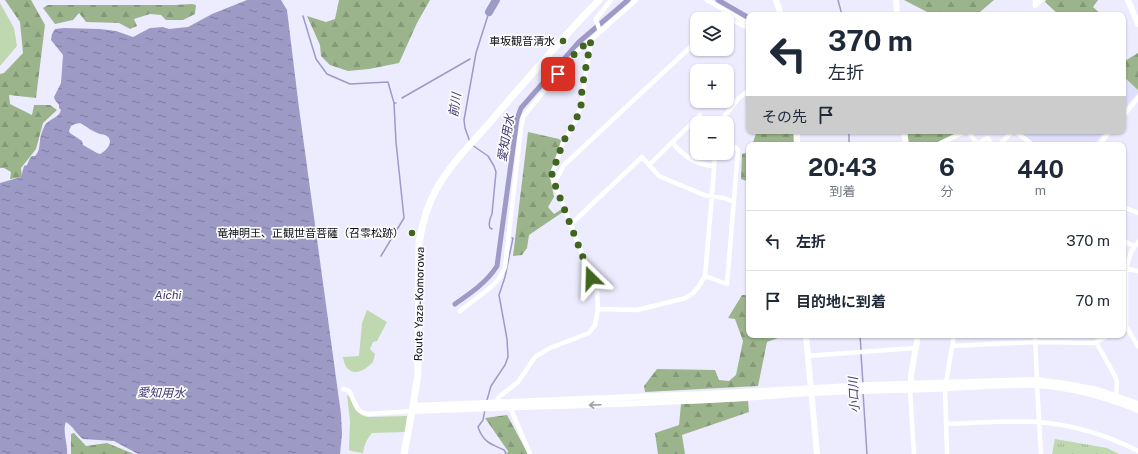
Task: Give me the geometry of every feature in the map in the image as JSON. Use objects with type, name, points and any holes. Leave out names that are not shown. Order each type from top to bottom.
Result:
[{"type":"main road","name":"Route Yaza-Komorowa","points":[[404,454],[418,374],[418,258],[421,233],[426,212],[437,188],[471,144],[549,54],[599,0]]},
{"type":"street","points":[[600,32],[596,19],[611,0]]},
{"type":"street","points":[[460,311],[491,287],[499,279],[505,267],[523,117],[577,51],[636,0]]},
{"type":"street","points":[[707,0],[746,22]]},
{"type":"street","points":[[776,0],[780,12]]},
{"type":"street","points":[[896,0],[897,12]]},
{"type":"street","points":[[1035,0],[1036,6],[1041,0]]},
{"type":"street","points":[[1128,0],[1138,24]]},
{"type":"street","points":[[734,21],[746,27]]},
{"type":"street","points":[[496,403],[499,397],[518,382],[530,362],[540,353],[589,332],[595,325],[598,309],[597,291],[552,177],[563,142],[576,120],[581,106],[582,88],[591,40]]},
{"type":"street","points":[[555,182],[564,166],[690,48]]},
{"type":"street","points":[[725,116],[738,99],[746,92]]},
{"type":"street","points":[[1126,112],[1138,98]]},
{"type":"street","points":[[649,165],[690,126]]},
{"type":"street","points":[[943,142],[960,134]]},
{"type":"street","points":[[969,134],[975,142]]},
{"type":"street","points":[[1002,142],[1011,134]]},
{"type":"street","points":[[1018,134],[1029,142]]},
{"type":"street","points":[[1101,142],[1108,134]]},
{"type":"street","points":[[981,142],[988,138],[990,142]]},
{"type":"street","points":[[672,142],[677,149],[691,160],[714,166]]},
{"type":"street","points":[[705,276],[728,284],[738,150],[734,147]]},
{"type":"street","points":[[570,225],[642,157],[660,176],[704,195],[724,198],[734,202]]},
{"type":"street","points":[[598,309],[637,310],[686,298],[699,286],[705,276],[714,160]]},
{"type":"street","points":[[1126,208],[1138,213]]},
{"type":"street","points":[[1126,242],[1134,246]]},
{"type":"street","points":[[1126,264],[1134,246],[1138,242]]},
{"type":"street","points":[[1126,268],[1138,271]]},
{"type":"street","points":[[1126,329],[1138,346]]},
{"type":"street","points":[[806,338],[817,454]]},
{"type":"street","points":[[914,454],[911,375],[918,338]]},
{"type":"street","points":[[947,454],[946,386],[953,338]]},
{"type":"street","points":[[1036,338],[1041,454]]},
{"type":"street","points":[[952,346],[1036,342],[1096,342],[1103,338]]},
{"type":"street","points":[[1096,342],[1115,376],[1117,382],[1116,396]]},
{"type":"street","points":[[807,356],[916,348]]},
{"type":"street","points":[[344,389],[349,391],[357,408],[363,413],[370,414],[413,409],[496,403],[911,386],[1037,383],[1078,386],[1116,396],[1138,404]]},
{"type":"street","points":[[1037,383],[1073,390],[1114,401],[1138,410]]},
{"type":"street","points":[[413,409],[510,408],[726,399],[811,390]]},
{"type":"street","points":[[510,408],[530,454]]},
{"type":"street","points":[[947,424],[1040,422],[1072,427],[1100,435],[1116,440],[1138,451]]},
{"type":"shaded area","points":[[1126,79],[1138,89],[1138,92],[1126,106]]},
{"type":"shaded area","points":[[1020,134],[1102,134],[1096,142],[1031,142]]},
{"type":"green space","points":[[5,0],[31,0],[45,25],[36,98],[9,95],[10,104],[32,115],[34,105],[50,105],[57,110],[43,123],[36,149],[21,168],[22,177],[10,179],[11,172],[4,168],[0,168],[0,74],[4,73],[23,53],[20,22]]},
{"type":"green space","points":[[339,0],[430,0],[417,23],[399,63],[369,69],[348,71],[330,65],[321,56],[320,45],[307,16],[326,22],[335,19]]},
{"type":"green space","points":[[904,0],[994,0],[980,12],[927,12]]},
{"type":"green space","points":[[1046,0],[1098,0],[1093,7],[1099,12],[1056,12],[1045,2]]},
{"type":"green space","points":[[0,3],[14,28],[17,46],[0,66]]},
{"type":"green space","points":[[48,5],[196,5],[195,14],[183,20],[166,20],[161,15],[150,14],[134,19],[137,26],[130,29],[119,23],[86,22],[79,13],[73,20],[55,24],[43,8]]},
{"type":"green space","points":[[1138,53],[1138,90],[1126,79],[1126,60]]},
{"type":"green space","points":[[528,132],[559,139],[561,141],[550,177],[554,197],[548,207],[554,214],[562,209],[563,212],[529,235],[527,248],[522,255],[513,256]]},
{"type":"green space","points":[[756,134],[793,134],[794,142],[753,142]]},
{"type":"green space","points":[[907,134],[954,134],[938,142],[909,142]]},
{"type":"green space","points":[[746,153],[746,181],[741,179],[742,154]]},
{"type":"green space","points":[[742,295],[746,295],[746,338],[778,338],[767,342],[758,386],[645,392],[644,386],[657,369],[715,370],[719,380],[729,381],[736,375],[743,341],[735,319],[728,318]]},
{"type":"green space","points":[[367,310],[387,322],[377,341],[373,342],[370,349],[375,354],[373,362],[364,369],[355,372],[347,368],[343,357],[359,356],[362,323]]},
{"type":"green space","points":[[347,395],[350,397],[356,410],[364,416],[407,416],[405,432],[372,433],[366,442],[363,453],[349,450],[350,421]]},
{"type":"green space","points":[[748,401],[749,412],[682,435],[685,454],[658,454],[655,433],[679,425],[681,404]]},
{"type":"green space","points":[[507,415],[528,454],[507,454],[508,451],[485,418]]},
{"type":"green space","points":[[74,433],[86,446],[107,443],[134,454],[71,454],[71,434]]},
{"type":"green space","points":[[1055,439],[1107,448],[1119,454],[1052,454]]},
{"type":"water","name":"Aichi","points":[[247,0],[281,0],[287,10],[341,414],[342,434],[340,454],[138,454],[114,441],[83,439],[66,422],[65,429],[67,454],[0,454],[0,183],[21,177],[24,166],[27,165],[32,156],[35,156],[38,152],[41,135],[45,125],[60,113],[61,110],[54,97],[61,83],[63,55],[51,40],[52,34],[55,29],[64,28],[100,29],[116,31],[133,37],[150,28],[163,27],[169,29],[188,27],[212,14]],"holes":[[[80,123],[110,139],[108,147],[100,154],[83,145],[82,141],[70,133],[69,131],[71,126]]]},
{"type":"waterway","name":"前川","points":[[489,12],[496,0]]},
{"type":"waterway","name":"愛知用水","points":[[455,304],[484,282],[497,266],[517,119],[521,108],[579,42],[628,0]]},
{"type":"waterway","name":"愛知用水","points":[[718,0],[746,16]]},
{"type":"waterway","name":"小口川","points":[[838,0],[841,12]]},
{"type":"waterway","name":"前川","points":[[470,142],[464,120],[476,53],[489,12]]},
{"type":"waterway","points":[[303,16],[316,59],[327,74],[350,84],[388,82],[394,103]]},
{"type":"waterway","points":[[402,98],[470,59]]},
{"type":"waterway","points":[[381,256],[404,218],[396,142],[394,103],[396,103]]},
{"type":"waterway","name":"小口川","points":[[849,134],[849,142]]},
{"type":"waterway","name":"前川","points":[[472,145],[488,156],[496,172],[492,214],[489,222],[489,226],[492,229]]},
{"type":"waterway","name":"前川","points":[[487,400],[491,386],[505,365],[508,357],[507,339],[499,295],[505,277],[512,238]]},
{"type":"waterway","name":"小口川","points":[[860,338],[861,350]]},
{"type":"waterway","name":"小口川","points":[[861,354],[863,384]]},
{"type":"waterway","name":"小口川","points":[[863,392],[867,454]]},
{"type":"waterway","name":"前川","points":[[485,410],[483,420],[478,427],[480,432],[488,442],[504,450],[506,453],[505,454]]},
{"type":"place","name":"車坂観音清水","points":[[563,41]]},
{"type":"place","name":"竜神明王、正観世音菩薩（召零松跡）","points":[[412,233]]},
{"type":"route","points":[[558,74],[577,51],[591,40],[582,88],[581,106],[576,120],[563,142],[552,177],[591,278]]}]
